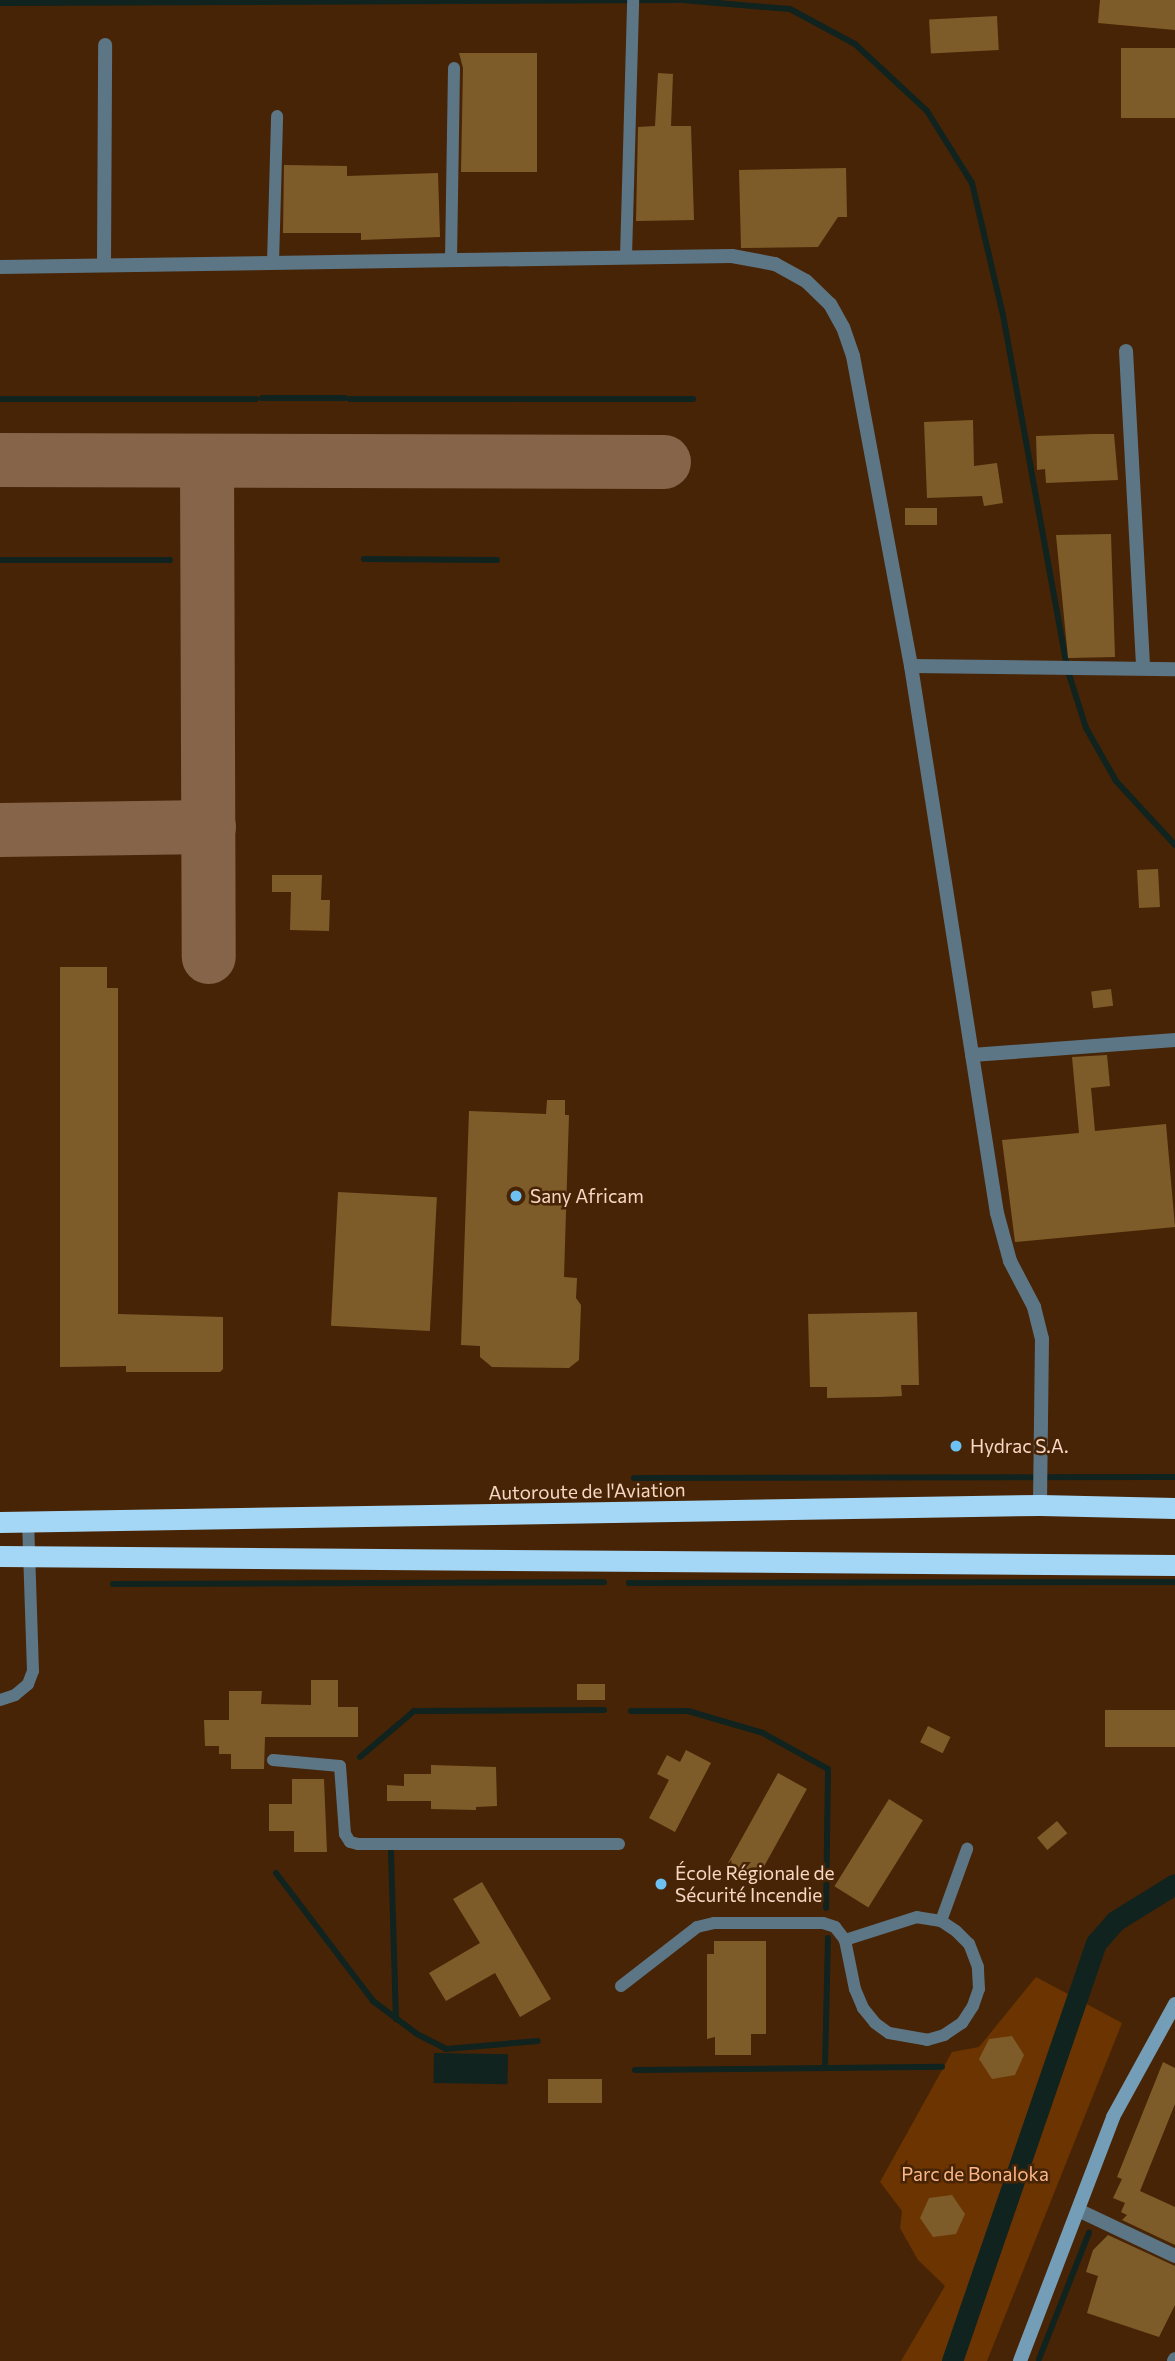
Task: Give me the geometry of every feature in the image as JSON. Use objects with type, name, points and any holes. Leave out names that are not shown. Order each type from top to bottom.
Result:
[{"type":"highway","name":"Autoroute de l'Aviation","points":[[0,1522],[1040,1506],[1175,1508]]},
{"type":"highway","points":[[0,1556],[1175,1565]]},
{"type":"main road","points":[[1020,2361],[1080,2211],[1113,2118],[1175,2004]]},
{"type":"street","points":[[104,265],[105,45]]},
{"type":"street","points":[[0,267],[732,256],[775,264],[806,281],[830,304],[844,327],[853,356],[912,666],[997,1213],[1010,1261],[1034,1307],[1042,1339],[1040,1506]]},
{"type":"street","points":[[1126,351],[1143,668]]},
{"type":"street","points":[[912,666],[1175,668]]},
{"type":"street","points":[[972,1055],[1175,1040]]},
{"type":"street","points":[[1080,2211],[1175,2256]]},
{"type":"lane","points":[[626,257],[633,0]]},
{"type":"lane","points":[[451,260],[454,68]]},
{"type":"lane","points":[[273,262],[277,116]]},
{"type":"lane","points":[[0,1700],[15,1695],[28,1684],[33,1671],[27,1557],[28,1523]]},
{"type":"lane","points":[[272,1760],[340,1766],[345,1834],[351,1842],[358,1844],[619,1844]]},
{"type":"lane","points":[[941,1921],[967,1849]]},
{"type":"lane","points":[[621,1986],[697,1927],[714,1923],[822,1923],[835,1927],[845,1940],[855,1989],[875,2023],[889,2033],[927,2040],[944,2035],[962,2023],[974,2007],[979,1989],[978,1967],[969,1944],[941,1921],[917,1917],[845,1940]]},
{"type":"green space","name":"Parc de Bonaloka","points":[[1036,1977],[1122,2023],[987,2361],[901,2361],[945,2286],[918,2260],[900,2228],[902,2211],[880,2182],[952,2052],[979,2047]]},
{"type":"water","points":[[434,2053],[508,2054],[507,2084],[433,2083]]},
{"type":"building","points":[[1100,0],[1175,0],[1175,30],[1098,23]]},
{"type":"building","points":[[997,16],[999,50],[931,54],[929,20]]},
{"type":"building","points":[[1121,48],[1175,48],[1175,118],[1121,118]]},
{"type":"building","points":[[459,53],[537,53],[537,172],[461,172],[463,68]]},
{"type":"building","points":[[658,73],[673,74],[671,126],[691,126],[694,220],[636,221],[638,127],[655,126]]},
{"type":"building","points":[[284,165],[347,166],[347,176],[438,173],[440,237],[361,240],[361,233],[283,233]]},
{"type":"building","points":[[846,168],[847,217],[838,217],[818,247],[741,248],[739,170]]},
{"type":"building","points":[[973,420],[974,466],[997,463],[1003,503],[984,506],[982,496],[927,498],[924,422]]},
{"type":"building","points":[[1114,434],[1118,480],[1046,483],[1045,469],[1037,470],[1036,436]]},
{"type":"building","points":[[905,508],[937,508],[937,525],[905,525]]},
{"type":"building","points":[[1111,534],[1115,657],[1068,658],[1056,535]]},
{"type":"building","points":[[1158,869],[1160,907],[1139,908],[1137,870]]},
{"type":"building","points":[[272,875],[322,875],[321,900],[330,900],[329,931],[290,930],[291,892],[272,892]]},
{"type":"building","points":[[60,967],[107,967],[107,988],[118,988],[118,1314],[223,1317],[223,1369],[220,1372],[126,1372],[126,1366],[60,1367]]},
{"type":"building","points":[[1111,989],[1113,1006],[1093,1008],[1091,991]]},
{"type":"building","points":[[1107,1055],[1110,1086],[1091,1088],[1095,1131],[1166,1124],[1175,1227],[1015,1242],[1002,1140],[1079,1133],[1072,1057]]},
{"type":"building","name":"Sany Africam","points":[[547,1100],[565,1100],[565,1115],[569,1115],[564,1277],[577,1278],[576,1298],[581,1305],[579,1360],[569,1368],[492,1367],[480,1357],[480,1346],[461,1345],[469,1111],[546,1114]]},
{"type":"building","points":[[338,1192],[437,1197],[430,1331],[331,1326]]},
{"type":"building","points":[[917,1312],[919,1385],[901,1385],[902,1396],[827,1398],[827,1387],[810,1387],[808,1314]]},
{"type":"building","points":[[311,1680],[338,1680],[338,1707],[358,1707],[358,1737],[265,1737],[264,1769],[231,1769],[231,1754],[219,1754],[219,1746],[205,1746],[204,1720],[229,1720],[229,1691],[262,1691],[261,1704],[311,1705]]},
{"type":"building","points":[[577,1684],[605,1684],[605,1700],[577,1700]]},
{"type":"building","points":[[1105,1710],[1175,1710],[1175,1747],[1105,1747]]},
{"type":"building","points":[[928,1726],[950,1737],[943,1753],[920,1742]]},
{"type":"building","points":[[686,1750],[711,1763],[675,1832],[649,1818],[669,1780],[657,1774],[667,1755],[680,1762]]},
{"type":"building","points":[[431,1765],[496,1767],[497,1806],[476,1807],[476,1810],[431,1809],[431,1801],[387,1801],[387,1785],[404,1786],[404,1774],[431,1774]]},
{"type":"building","points":[[778,1773],[807,1789],[757,1879],[728,1863]]},
{"type":"building","points":[[292,1779],[324,1779],[327,1852],[294,1852],[294,1831],[269,1831],[269,1804],[292,1804]]},
{"type":"building","points":[[889,1799],[923,1820],[868,1908],[834,1886]]},
{"type":"building","points":[[1057,1821],[1067,1833],[1047,1850],[1037,1838]]},
{"type":"building","points":[[482,1882],[551,1999],[520,2017],[495,1973],[446,2001],[429,1973],[480,1943],[453,1899]]},
{"type":"building","points":[[714,1941],[766,1941],[766,2034],[751,2034],[751,2055],[715,2055],[715,2037],[707,2039],[707,1954],[714,1954]]},
{"type":"building","points":[[1012,2036],[1024,2055],[1015,2075],[992,2079],[979,2059],[989,2039]]},
{"type":"building","points":[[1163,2062],[1175,2068],[1175,2104],[1140,2191],[1175,2207],[1175,2245],[1122,2220],[1127,2215],[1121,2212],[1125,2203],[1113,2198],[1122,2179],[1117,2177]]},
{"type":"building","points":[[548,2079],[602,2079],[602,2103],[548,2103]]},
{"type":"building","points":[[952,2195],[965,2214],[956,2234],[933,2237],[920,2218],[929,2198]]},
{"type":"building","points":[[1108,2235],[1175,2266],[1175,2305],[1159,2337],[1087,2313],[1098,2276],[1086,2272],[1093,2250]]},
{"type":"waterway","points":[[0,3],[678,0]]},
{"type":"waterway","points":[[682,0],[790,9],[855,44],[927,111],[972,183],[1003,315],[1067,668],[1086,728],[1116,781],[1175,845]]},
{"type":"waterway","points":[[262,398],[345,398]]},
{"type":"waterway","points":[[0,399],[256,399]]},
{"type":"waterway","points":[[350,399],[513,399]]},
{"type":"waterway","points":[[517,399],[693,399]]},
{"type":"waterway","points":[[364,559],[497,560]]},
{"type":"waterway","points":[[0,560],[170,560]]},
{"type":"waterway","points":[[634,1478],[1175,1477]]},
{"type":"waterway","points":[[113,1584],[604,1582]]},
{"type":"waterway","points":[[629,1583],[1175,1582]]},
{"type":"waterway","points":[[360,1757],[414,1711],[604,1710]]},
{"type":"waterway","points":[[631,1711],[688,1711],[763,1733],[828,1769],[826,1908]]},
{"type":"waterway","points":[[391,1852],[396,2019]]},
{"type":"waterway","points":[[276,1873],[373,2001],[417,2034],[446,2049],[538,2041]]},
{"type":"waterway","points":[[952,2361],[1096,1943],[1115,1921],[1175,1884]]},
{"type":"waterway","points":[[825,2068],[828,1938]]},
{"type":"waterway","points":[[635,2070],[942,2067]]},
{"type":"waterway","points":[[1039,2359],[1089,2233]]},
{"type":"taxiway","points":[[0,460],[664,462]]},
{"type":"taxiway","points":[[207,461],[209,957]]},
{"type":"taxiway","points":[[0,830],[209,827]]},
{"type":"place","name":"Sany Africam","points":[[516,1196]]},
{"type":"place","name":"Hydrac S.A.","points":[[956,1446]]},
{"type":"place","name":"École Régionale de Sécurité Incendie","points":[[661,1884]]}]
